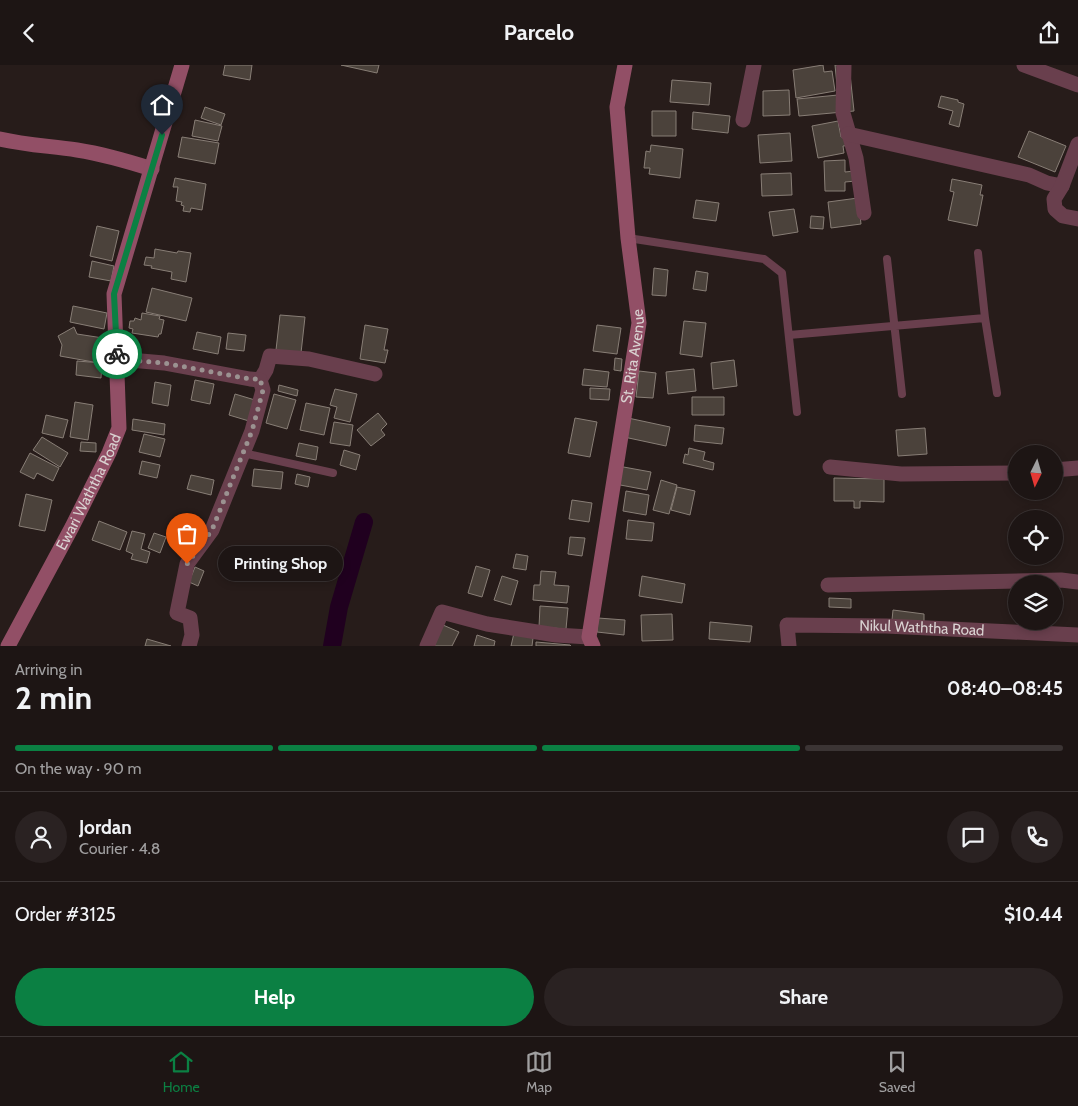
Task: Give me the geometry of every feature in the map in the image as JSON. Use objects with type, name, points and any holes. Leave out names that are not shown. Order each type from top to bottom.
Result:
[{"type":"street","name":"Ewari Waththa Road","points":[[8,646],[80,511],[119,428],[118,359],[114,294],[182,65]]},
{"type":"street","name":"St. Rita Avenue","points":[[591,641],[639,323],[628,238],[617,107],[625,65]]},
{"type":"street","points":[[743,120],[754,65]]},
{"type":"street","points":[[844,65],[843,113],[856,158],[864,213]]},
{"type":"street","points":[[1024,65],[1078,85]]},
{"type":"street","points":[[848,134],[1029,175],[1047,183],[1062,186]]},
{"type":"street","points":[[0,139],[27,145],[85,152],[119,159],[152,169]]},
{"type":"street","points":[[1078,144],[1062,186],[1054,199],[1054,209],[1063,216],[1078,219]]},
{"type":"street","points":[[189,646],[192,635],[190,618],[177,613],[187,564],[212,530],[252,431],[263,390],[260,379],[266,370],[270,355],[309,359],[375,374]]},
{"type":"street","points":[[118,359],[164,363],[250,379],[260,379]]},
{"type":"street","points":[[830,467],[901,474],[1008,473]]},
{"type":"street","points":[[1063,469],[1078,468]]},
{"type":"street","points":[[828,585],[1061,580],[1078,582]]},
{"type":"street","points":[[426,646],[442,612],[487,624],[591,641]]},
{"type":"street","name":"Nikul Waththa Road","points":[[789,646],[787,625],[886,626],[1078,635]]},
{"type":"lane","points":[[628,238],[764,259],[782,273],[797,412]]},
{"type":"lane","points":[[978,253],[985,318],[998,393]]},
{"type":"lane","points":[[887,259],[902,394]]},
{"type":"lane","points":[[789,335],[985,318]]},
{"type":"lane","points":[[243,453],[333,473]]},
{"type":"building","points":[[225,65],[252,65],[250,80],[223,75]]},
{"type":"building","points":[[341,65],[379,65],[377,73]]},
{"type":"building","points":[[823,65],[824,72],[832,71],[835,91],[796,98],[793,70]]},
{"type":"building","points":[[835,65],[849,65],[854,111],[799,116],[797,99],[838,95]]},
{"type":"building","points":[[672,80],[711,83],[709,105],[670,102]]},
{"type":"building","points":[[789,90],[790,115],[763,116],[763,91]]},
{"type":"building","points":[[941,96],[958,100],[958,102],[964,104],[959,127],[949,124],[953,111],[938,107]]},
{"type":"building","points":[[205,107],[225,114],[221,125],[201,118]]},
{"type":"building","points":[[652,111],[676,111],[676,136],[652,136]]},
{"type":"building","points":[[693,112],[730,116],[728,133],[692,129]]},
{"type":"building","points":[[195,120],[222,126],[218,141],[192,136]]},
{"type":"building","points":[[838,121],[841,137],[851,135],[852,145],[843,146],[844,153],[818,158],[812,126]]},
{"type":"building","points":[[1029,131],[1066,146],[1055,172],[1018,157]]},
{"type":"building","points":[[790,133],[792,161],[760,163],[758,135]]},
{"type":"building","points":[[182,137],[219,143],[215,164],[178,157]]},
{"type":"building","points":[[651,145],[683,149],[680,178],[649,174],[650,168],[644,168],[646,151],[650,152]]},
{"type":"building","points":[[845,160],[845,172],[855,171],[856,181],[845,182],[845,191],[825,191],[824,161]]},
{"type":"building","points":[[791,173],[792,195],[762,196],[761,174]]},
{"type":"building","points":[[175,178],[206,184],[202,210],[191,208],[190,212],[183,211],[184,206],[181,205],[182,202],[176,201],[178,187],[173,187]]},
{"type":"building","points":[[952,179],[982,185],[980,195],[983,195],[977,226],[948,220],[954,192],[950,191]]},
{"type":"building","points":[[858,198],[861,224],[831,228],[828,202]]},
{"type":"building","points":[[696,200],[719,203],[716,221],[693,218]]},
{"type":"building","points":[[794,209],[798,232],[773,236],[769,212]]},
{"type":"building","points":[[811,216],[824,217],[823,229],[810,228]]},
{"type":"building","points":[[97,226],[119,231],[112,261],[90,256]]},
{"type":"building","points":[[155,249],[177,253],[178,251],[191,253],[186,282],[171,279],[172,272],[144,265],[146,257],[154,258]]},
{"type":"building","points":[[92,261],[114,266],[111,281],[89,277]]},
{"type":"building","points":[[654,268],[668,270],[666,296],[652,295]]},
{"type":"building","points":[[696,271],[708,273],[706,291],[693,289]]},
{"type":"building","points":[[152,288],[192,298],[186,321],[146,312]]},
{"type":"building","points":[[73,306],[107,313],[104,329],[70,322]]},
{"type":"building","points":[[142,313],[160,316],[159,319],[164,320],[161,334],[158,337],[132,333],[133,329],[129,328],[130,321],[134,321],[135,318],[141,320]]},
{"type":"building","points":[[280,315],[305,317],[301,353],[276,350]]},
{"type":"building","points":[[684,321],[706,323],[702,357],[680,354]]},
{"type":"building","points":[[365,325],[388,329],[384,350],[388,350],[385,363],[360,359]]},
{"type":"building","points":[[597,325],[621,328],[617,354],[593,351]]},
{"type":"building","points":[[74,327],[77,334],[103,338],[99,363],[60,356],[62,345],[58,336]]},
{"type":"building","points":[[197,332],[221,337],[218,354],[193,349]]},
{"type":"building","points":[[228,333],[246,335],[244,351],[226,349]]},
{"type":"building","points":[[615,358],[622,359],[621,371],[614,370]]},
{"type":"building","points":[[734,360],[737,386],[713,389],[711,363]]},
{"type":"building","points":[[77,361],[102,363],[101,378],[76,375]]},
{"type":"building","points":[[584,369],[609,372],[607,387],[582,385]]},
{"type":"building","points":[[694,369],[696,391],[668,394],[666,372]]},
{"type":"building","points":[[639,371],[656,373],[653,398],[636,397]]},
{"type":"building","points":[[195,380],[214,384],[210,404],[191,400]]},
{"type":"building","points":[[155,382],[171,385],[168,406],[152,403]]},
{"type":"building","points":[[279,385],[298,390],[297,396],[278,391]]},
{"type":"building","points":[[590,388],[610,389],[609,400],[590,399]]},
{"type":"building","points":[[335,389],[357,394],[350,422],[334,418],[337,407],[330,405]]},
{"type":"building","points":[[235,394],[255,400],[249,421],[229,415]]},
{"type":"building","points":[[274,394],[296,400],[287,429],[266,423]]},
{"type":"building","points":[[692,397],[724,397],[724,415],[692,415]]},
{"type":"building","points":[[75,402],[93,405],[88,440],[70,437]]},
{"type":"building","points":[[306,403],[330,408],[324,435],[300,430]]},
{"type":"building","points":[[378,413],[387,424],[381,430],[385,435],[371,446],[357,430]]},
{"type":"building","points":[[46,415],[68,420],[63,438],[42,433]]},
{"type":"building","points":[[575,418],[597,422],[590,457],[568,453]]},
{"type":"building","points":[[628,418],[670,427],[666,446],[624,437]]},
{"type":"building","points":[[133,419],[165,424],[164,435],[132,430]]},
{"type":"building","points":[[334,422],[353,425],[350,446],[330,443]]},
{"type":"building","points":[[695,425],[724,428],[722,444],[694,441]]},
{"type":"building","points":[[925,428],[927,454],[898,456],[896,430]]},
{"type":"building","points":[[144,434],[165,439],[160,457],[139,452]]},
{"type":"building","points":[[42,437],[68,453],[60,467],[33,450]]},
{"type":"building","points":[[81,442],[96,443],[96,452],[80,451]]},
{"type":"building","points":[[299,443],[318,447],[316,460],[296,456]]},
{"type":"building","points":[[689,448],[705,452],[703,460],[714,463],[713,470],[683,463],[685,454],[688,455]]},
{"type":"building","points":[[344,450],[360,455],[356,470],[340,465]]},
{"type":"building","points":[[30,453],[59,468],[53,481],[37,473],[34,479],[20,472]]},
{"type":"building","points":[[142,461],[160,465],[157,478],[139,474]]},
{"type":"building","points":[[618,466],[651,472],[647,490],[615,484]]},
{"type":"building","points":[[254,469],[283,472],[281,489],[252,486]]},
{"type":"building","points":[[297,474],[310,477],[308,487],[295,484]]},
{"type":"building","points":[[191,475],[214,480],[211,495],[187,489]]},
{"type":"building","points":[[834,478],[884,479],[884,502],[860,501],[860,508],[854,508],[854,501],[834,501]]},
{"type":"building","points":[[661,480],[677,485],[669,514],[653,510]]},
{"type":"building","points":[[677,487],[695,491],[690,515],[671,510]]},
{"type":"building","points":[[626,491],[649,495],[646,515],[623,511]]},
{"type":"building","points":[[26,494],[52,500],[45,531],[19,526]]},
{"type":"building","points":[[572,500],[592,503],[589,522],[569,519]]},
{"type":"building","points":[[628,520],[654,523],[652,541],[626,539]]},
{"type":"building","points":[[99,521],[127,532],[120,550],[92,540]]},
{"type":"building","points":[[132,531],[145,534],[141,549],[150,552],[147,563],[131,559],[133,554],[126,551]]},
{"type":"building","points":[[154,533],[166,537],[160,553],[148,548]]},
{"type":"building","points":[[570,537],[585,538],[582,556],[568,554]]},
{"type":"building","points":[[516,554],[528,556],[526,570],[513,568]]},
{"type":"building","points":[[476,566],[490,570],[482,597],[468,593]]},
{"type":"building","points":[[195,567],[204,571],[198,586],[189,582]]},
{"type":"building","points":[[541,571],[556,572],[554,585],[569,586],[567,603],[533,600],[534,585],[540,585]]},
{"type":"building","points":[[502,576],[518,581],[511,605],[494,600]]},
{"type":"building","points":[[642,576],[685,584],[682,603],[639,596]]},
{"type":"building","points":[[829,598],[851,599],[851,608],[829,607]]},
{"type":"building","points":[[540,606],[568,608],[566,629],[539,627]]},
{"type":"building","points":[[893,610],[924,614],[924,624],[892,620]]},
{"type":"building","points":[[672,614],[673,640],[642,641],[641,615]]},
{"type":"building","points":[[598,618],[625,620],[624,635],[597,632]]},
{"type":"building","points":[[710,622],[752,626],[750,642],[709,639]]},
{"type":"building","points":[[443,625],[459,632],[452,646],[434,646]]},
{"type":"building","points":[[514,633],[533,638],[532,646],[511,646]]},
{"type":"building","points":[[477,635],[495,641],[494,646],[474,646]]},
{"type":"building","points":[[147,639],[171,646],[145,646]]},
{"type":"building","points":[[536,642],[570,645],[571,646],[536,646]]},
{"type":"waterway","points":[[332,646],[339,607],[364,522]]},
{"type":"way so far","points":[[117,354],[118,359],[164,363],[250,379],[260,379],[263,390],[252,431],[212,530],[187,564]]},
{"type":"place","name":"Printing Shop","points":[[187,564]]},
{"type":"route","points":[[117,354],[114,294],[162,135]]}]
